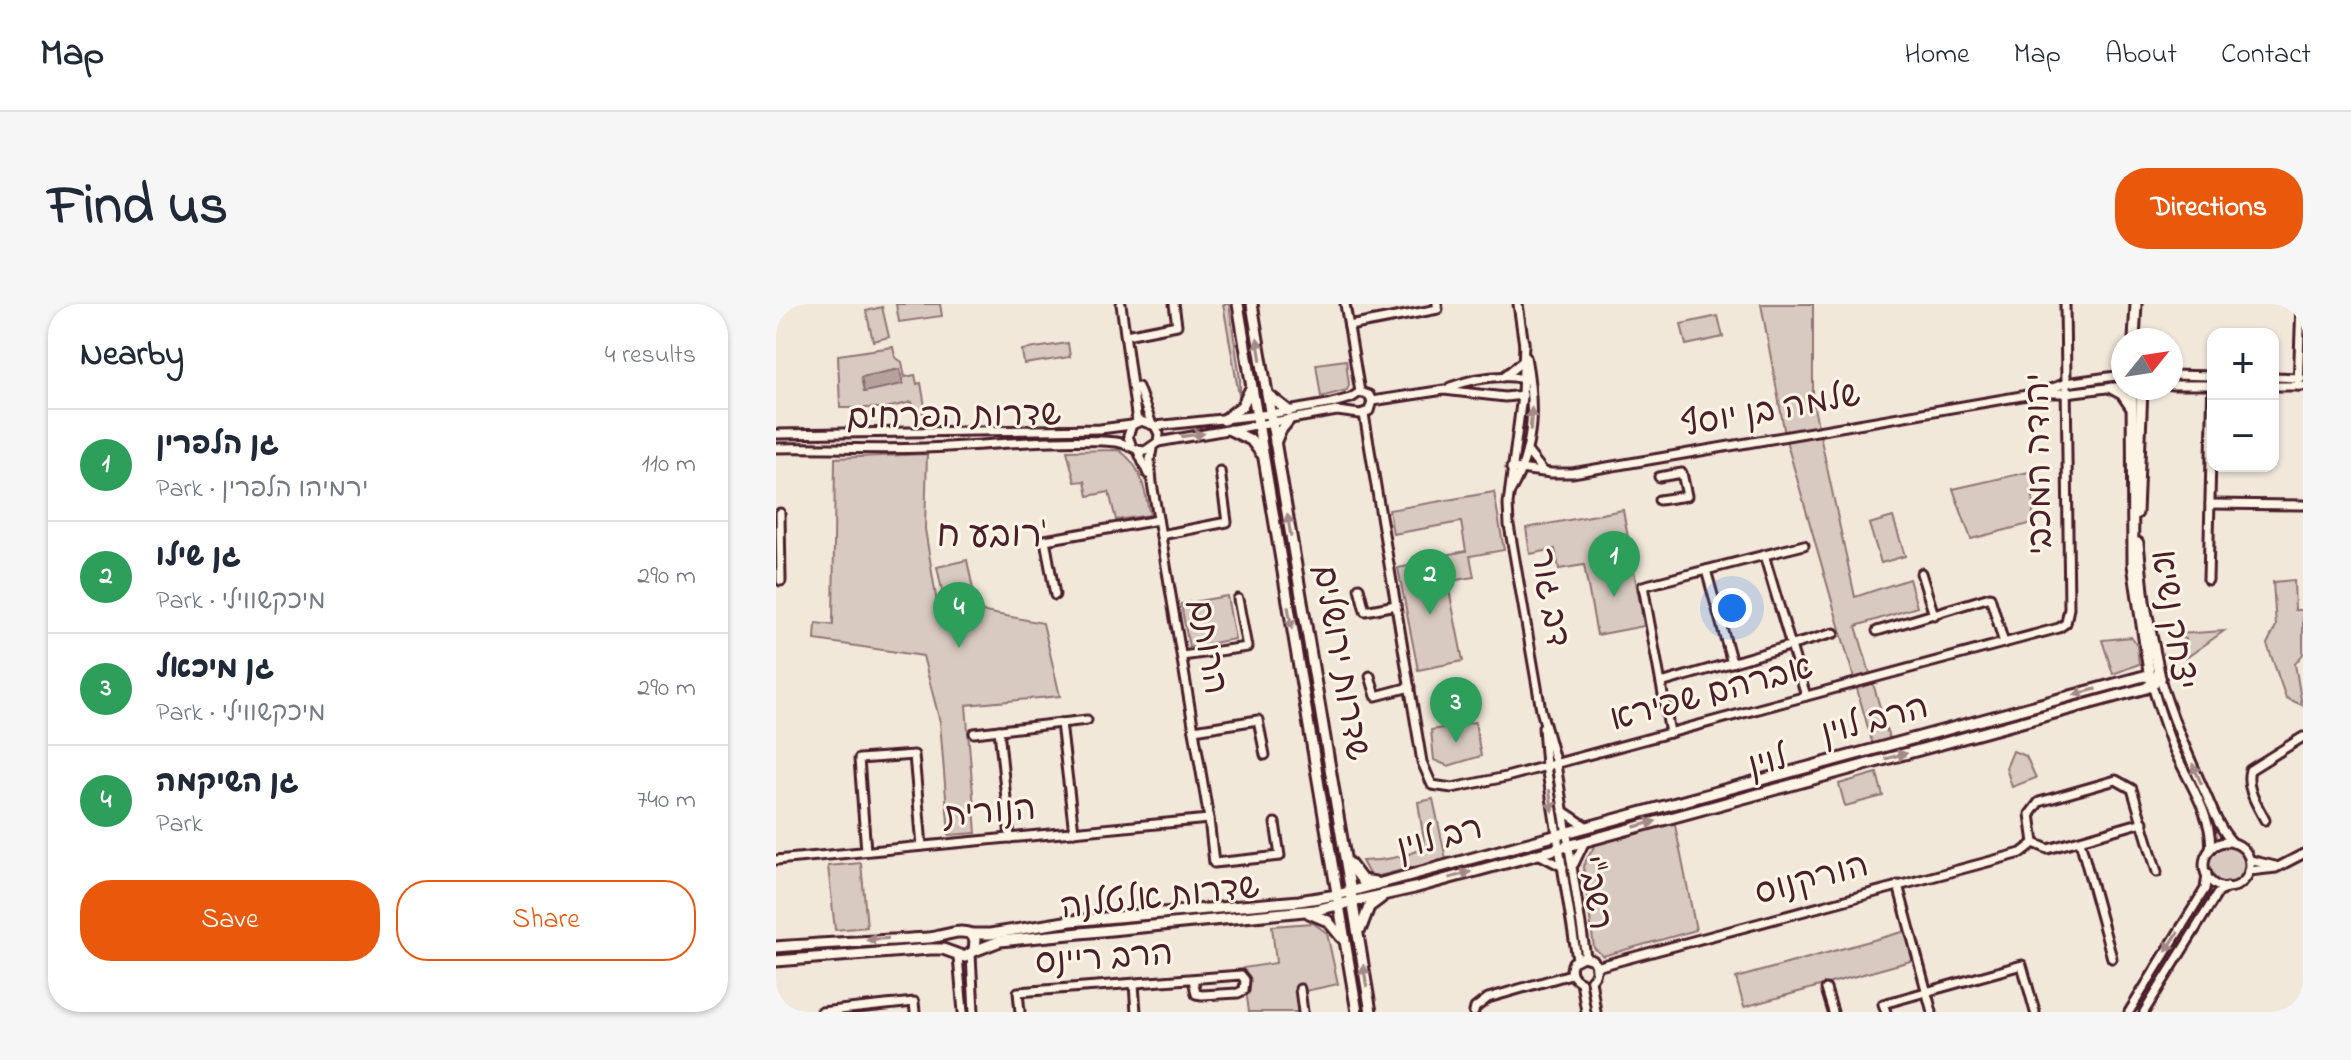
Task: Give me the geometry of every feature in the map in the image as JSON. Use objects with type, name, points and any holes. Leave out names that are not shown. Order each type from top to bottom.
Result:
[{"type":"main road","points":[[1238,304],[1357,1012]]},
{"type":"main road","name":"שדרות ירושלים","points":[[1252,304],[1371,1012]]},
{"type":"main road","points":[[2135,328],[2138,304]]},
{"type":"main road","points":[[2138,304],[2140,328]]},
{"type":"main road","points":[[1224,420],[1242,406],[1251,385]]},
{"type":"main road","points":[[1267,394],[1289,416],[1275,443]]},
{"type":"main road","points":[[2126,400],[2132,409]]},
{"type":"main road","name":"יצחק נשיא","points":[[2132,400],[2133,565],[2145,656],[2154,679]]},
{"type":"main road","points":[[2142,400],[2137,525],[2154,679]]},
{"type":"main road","points":[[1230,430],[1251,440],[1263,458]]},
{"type":"main road","points":[[2131,679],[2145,656]]},
{"type":"main road","name":"הרב לוין","points":[[1562,834],[2131,679],[2154,679]]},
{"type":"main road","name":"לוין","points":[[1352,896],[1387,894],[1585,841],[2134,691],[2154,679]]},
{"type":"main road","name":"רב לוין","points":[[1352,896],[1382,883],[1562,834]]},
{"type":"main road","points":[[1345,851],[1353,870],[1362,880],[1382,883]]},
{"type":"main road","points":[[1310,899],[1321,894],[1329,883],[1331,857]]},
{"type":"main road","points":[[1360,941],[1362,921],[1369,907],[1387,894]]},
{"type":"main road","name":"שדרות אלטלנה","points":[[972,952],[1000,941],[1298,911],[1352,896]]},
{"type":"main road","name":"שדרות אלטלנה","points":[[971,934],[990,934],[1071,921],[1310,899],[1338,900]]},
{"type":"main road","points":[[1298,911],[1328,921],[1340,933],[1346,948]]},
{"type":"main road","points":[[776,947],[930,938],[963,931],[971,934],[975,944],[972,952],[955,955],[938,949],[776,961]]},
{"type":"main road","points":[[955,933],[950,940],[955,955]]},
{"type":"street","points":[[1121,304],[1135,424],[1128,436],[1135,449],[1155,446],[1172,438],[1230,430],[1257,421],[1289,416],[1337,411],[1364,414],[1369,411],[1372,401],[1369,395],[1360,392]]},
{"type":"street","points":[[1126,335],[1177,325],[1174,304]]},
{"type":"street","points":[[1345,304],[1360,392]]},
{"type":"street","points":[[1349,326],[1438,309],[1437,304]]},
{"type":"street","name":"דב גור","points":[[1509,494],[1523,470],[1531,423],[1532,387],[1518,304]]},
{"type":"street","name":"יהודה המכבי","points":[[2065,304],[2069,608],[2066,623]]},
{"type":"street","points":[[2300,382],[2301,304]]},
{"type":"street","name":"דב גור","points":[[1524,342],[1522,396],[1511,468],[1509,525],[1541,710],[1546,766],[1562,834]]},
{"type":"street","points":[[1129,356],[1144,410],[1159,434],[1155,446]]},
{"type":"street","points":[[1503,377],[1523,361]]},
{"type":"street","points":[[2183,376],[2207,377]]},
{"type":"street","points":[[1372,401],[1503,377],[1522,378],[1532,387],[1522,396],[1505,397],[1444,390]]},
{"type":"street","name":"שלמה בן יוסף","points":[[2039,393],[2066,383],[2111,377]]},
{"type":"street","points":[[2279,378],[2300,382]]},
{"type":"street","points":[[2279,385],[2300,382]]},
{"type":"street","points":[[2183,385],[2207,385]]},
{"type":"street","name":"שלמה בן יוסף","points":[[1511,468],[1572,473],[2039,393],[2111,388]]},
{"type":"street","points":[[1289,416],[1351,398],[1360,392]]},
{"type":"street","points":[[1505,397],[1519,413]]},
{"type":"street","points":[[1351,398],[1353,411]]},
{"type":"street","points":[[2208,580],[2213,400]]},
{"type":"street","points":[[1364,414],[1410,687],[1376,696],[1370,676]]},
{"type":"street","points":[[1135,424],[1257,421]]},
{"type":"street","name":"שדרות הפרחים","points":[[776,434],[1086,429],[1135,424]]},
{"type":"street","name":"שדרות הפרחים","points":[[776,448],[925,448],[986,443],[1116,442],[1135,449]]},
{"type":"street","name":"הרותם","points":[[1155,446],[1150,460],[1152,483],[1214,863],[1280,856],[1275,823]]},
{"type":"street","name":"הרותם","points":[[1135,449],[1152,483]]},
{"type":"street","points":[[1527,451],[1545,473]]},
{"type":"street","points":[[1161,535],[1227,522],[1220,471]]},
{"type":"street","points":[[1659,477],[1682,473],[1687,496],[1659,500]]},
{"type":"street","points":[[2210,504],[2303,505]]},
{"type":"street","points":[[780,513],[778,552],[781,581]]},
{"type":"street","points":[[1055,595],[1045,540],[1158,520]]},
{"type":"street","points":[[1670,733],[1643,586],[1804,545]]},
{"type":"street","points":[[1764,555],[1806,696]]},
{"type":"street","points":[[1706,570],[1732,663]]},
{"type":"street","points":[[1921,573],[1934,615]]},
{"type":"street","points":[[1359,588],[1365,611],[1396,605]]},
{"type":"street","points":[[1877,631],[1990,597],[2004,643]]},
{"type":"street","points":[[1182,656],[1247,647],[1238,599]]},
{"type":"street","name":"אברהם שפירא","points":[[1410,687],[1422,762],[1432,785],[1452,788],[1556,764],[2059,628],[2066,623]]},
{"type":"street","points":[[1661,683],[1834,633]]},
{"type":"street","points":[[2144,1012],[2217,894],[2241,883],[2249,871],[2250,860],[2244,849],[2233,843],[2221,829],[2154,679]]},
{"type":"street","name":"יצחק נשיא","points":[[2154,679],[2157,702],[2173,747],[2212,838],[2210,850]]},
{"type":"street","points":[[2134,691],[2157,702]]},
{"type":"street","name":"דב גור","points":[[1541,710],[1556,764],[1563,811],[1562,834]]},
{"type":"street","points":[[974,733],[1087,720]]},
{"type":"street","points":[[1194,730],[1258,720],[1265,755]]},
{"type":"street","points":[[1061,723],[1074,832]]},
{"type":"street","points":[[999,730],[1010,838]]},
{"type":"street","points":[[2265,820],[2253,798],[2248,778],[2250,770],[2303,737]]},
{"type":"street","points":[[866,851],[859,759],[914,755],[922,846]]},
{"type":"street","points":[[2143,822],[2048,849],[2034,843],[2030,814],[2039,802],[2116,780],[2132,789],[2143,822],[2157,872]]},
{"type":"street","points":[[1563,811],[1587,827]]},
{"type":"street","name":"הנורית","points":[[776,860],[1209,819]]},
{"type":"street","name":"רשב\"י","points":[[1562,834],[1563,867],[1577,959]]},
{"type":"street","points":[[1573,870],[1585,841]]},
{"type":"street","points":[[2080,841],[2112,958]]},
{"type":"street","name":"הורקנוס","points":[[1596,967],[2021,853],[2034,843]]},
{"type":"street","points":[[2129,1012],[2205,889],[2205,861],[2210,850],[2221,843],[2233,843]]},
{"type":"street","points":[[1564,846],[1573,870],[1586,957]]},
{"type":"street","points":[[1534,854],[1563,867]]},
{"type":"street","points":[[2249,871],[2285,865],[2303,854]]},
{"type":"street","points":[[2250,860],[2271,866],[2285,865]]},
{"type":"street","points":[[2207,874],[2215,883],[2227,887]]},
{"type":"street","points":[[1898,885],[1932,1012]]},
{"type":"street","points":[[972,952],[974,1012]]},
{"type":"street","points":[[955,955],[963,1012]]},
{"type":"street","points":[[1586,957],[1593,960],[1596,974],[1591,980],[1581,982],[1571,974],[1571,965],[1577,959],[1586,957]]},
{"type":"street","points":[[1883,1011],[1883,1004],[2022,965],[2033,1012]]},
{"type":"street","points":[[1474,1012],[1479,1003],[1488,998],[1571,974]]},
{"type":"street","name":"הרב ריינס","points":[[1020,1012],[1018,992],[1241,975],[1245,980],[1244,990],[1238,993],[1196,994],[1193,979]]},
{"type":"street","points":[[1591,980],[1596,1012]]},
{"type":"street","name":"רשב\"י","points":[[1581,982],[1586,1012]]},
{"type":"street","points":[[1134,984],[1136,1012]]},
{"type":"street","points":[[1300,989],[1303,1012]]},
{"type":"street","points":[[1826,989],[1833,1012]]},
{"type":"street","points":[[821,1012],[914,1002],[915,1012]]},
{"type":"shaded area","points":[[896,304],[940,304],[942,316],[899,322]]},
{"type":"shaded area","points":[[1223,304],[1229,304],[1240,378],[1240,401]]},
{"type":"shaded area","points":[[1761,304],[1813,304],[1813,403],[1855,597],[1909,579],[1917,607],[1856,626],[1890,741],[1873,745],[1786,440]]},
{"type":"shaded area","points":[[882,307],[889,337],[873,341],[866,311]]},
{"type":"shaded area","points":[[1718,316],[1723,337],[1686,345],[1681,324]]},
{"type":"shaded area","points":[[1068,343],[1070,357],[1024,364],[1022,350]]},
{"type":"shaded area","points":[[893,347],[895,357],[902,362],[905,377],[915,375],[917,384],[921,383],[926,412],[915,414],[912,402],[886,408],[840,408],[838,355]]},
{"type":"shaded area","points":[[1346,360],[1347,390],[1321,397],[1316,364]]},
{"type":"shaded area","points":[[900,369],[903,384],[864,392],[861,377]]},
{"type":"shaded area","points":[[1119,450],[1138,471],[1150,515],[1116,520],[1109,492],[1088,496],[1085,481],[1075,482],[1067,451]]},
{"type":"shaded area","points":[[927,454],[925,529],[937,603],[945,604],[937,567],[967,560],[975,599],[948,605],[1043,623],[1060,696],[966,705],[976,833],[949,835],[940,722],[923,656],[815,640],[816,623],[833,625],[835,458]]},
{"type":"shaded area","points":[[2033,471],[2033,523],[1971,539],[1953,489]]},
{"type":"shaded area","points":[[1494,492],[1504,550],[1470,556],[1474,577],[1450,581],[1445,555],[1466,551],[1461,522],[1393,534],[1389,510]]},
{"type":"shaded area","points":[[1623,510],[1644,626],[1597,635],[1584,565],[1559,569],[1555,549],[1530,554],[1526,528]]},
{"type":"shaded area","points":[[1893,517],[1905,556],[1881,563],[1869,524]]},
{"type":"shaded area","points":[[1443,559],[1463,661],[1418,670],[1398,568]]},
{"type":"shaded area","points":[[2294,580],[2295,610],[2303,610],[2303,654],[2295,664],[2302,705],[2286,698],[2267,644],[2276,626],[2273,582]]},
{"type":"shaded area","points":[[1227,596],[1235,639],[1189,647],[1181,604]]},
{"type":"shaded area","points":[[2224,631],[2186,658],[2186,639],[2177,637],[2179,634]]},
{"type":"shaded area","points":[[2131,637],[2137,646],[2139,664],[2113,674],[2102,640]]},
{"type":"shaded area","points":[[1475,722],[1481,756],[1448,766],[1434,760],[1431,730]]},
{"type":"shaded area","points":[[2013,751],[2026,756],[2036,778],[2012,787],[2006,768]]},
{"type":"shaded area","points":[[1877,773],[1883,796],[1845,806],[1839,784]]},
{"type":"shaded area","points":[[1433,799],[1446,859],[1371,878],[1362,861],[1395,858],[1425,848],[1418,802]]},
{"type":"shaded area","points":[[1674,820],[1696,930],[1603,956],[1594,948],[1583,866],[1595,845]]},
{"type":"shaded area","points":[[2227,847],[2240,852],[2245,865],[2240,878],[2227,883],[2214,878],[2209,865],[2214,852]]},
{"type":"shaded area","points":[[861,863],[867,927],[835,930],[828,866]]},
{"type":"shaded area","points":[[1313,923],[1327,933],[1338,984],[1296,993],[1299,1012],[1249,1012],[1243,968],[1276,963],[1272,926]]},
{"type":"shaded area","points":[[1906,931],[1914,960],[1744,1007],[1736,978]]},
{"type":"place","name":"גן הלפרין","points":[[1614,597]]},
{"type":"place","name":"גן שילו","points":[[1430,615]]},
{"type":"place","name":"גן השיקמה","points":[[959,648]]},
{"type":"place","name":"גן מיכאל","points":[[1456,743]]},
{"type":"district","name":"רובע ח'","points":[[991,537]]}]
